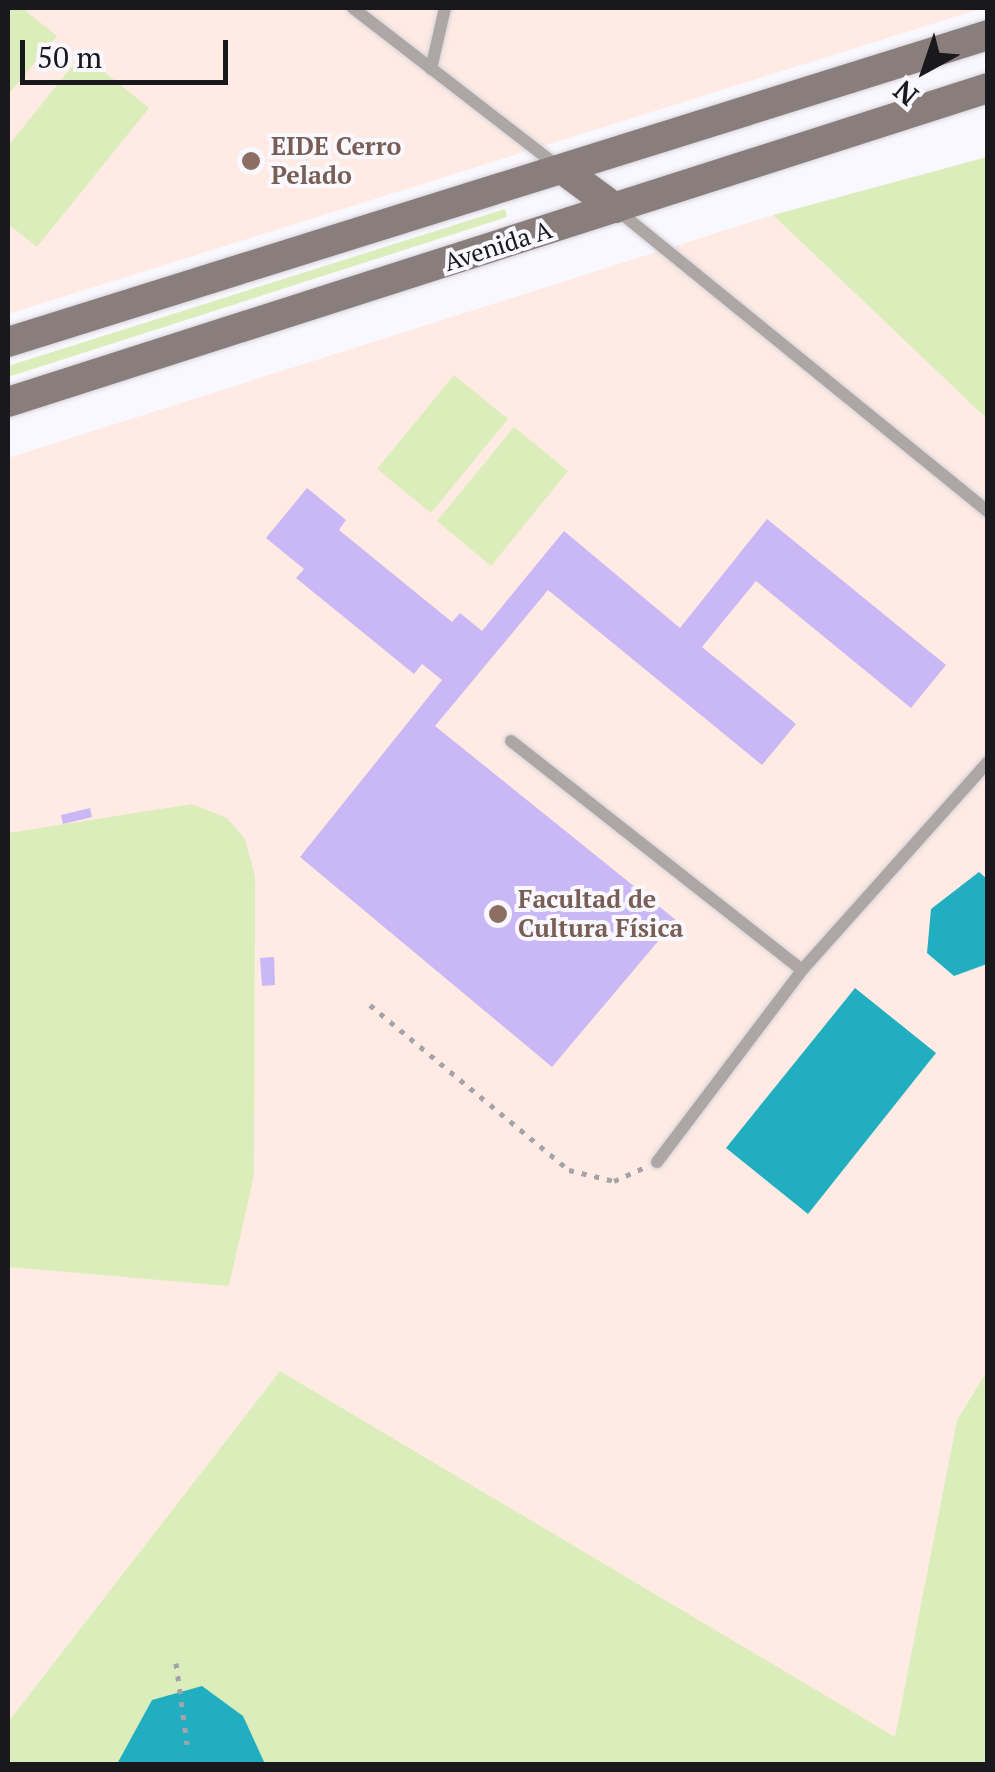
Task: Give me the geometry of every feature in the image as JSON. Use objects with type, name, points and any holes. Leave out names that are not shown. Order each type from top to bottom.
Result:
[{"type":"main road","points":[[8,342],[988,34]]},
{"type":"main road","name":"Avenida A","points":[[8,402],[988,88]]},
{"type":"main road","points":[[562,169],[615,208]]},
{"type":"lane","points":[[353,8],[562,169]]},
{"type":"lane","points":[[431,70],[445,8]]},
{"type":"lane","points":[[615,208],[988,511]]},
{"type":"lane","points":[[511,740],[802,970]]},
{"type":"lane","points":[[657,1162],[802,970],[988,762]]},
{"type":"path","points":[[370,1005],[570,1170],[614,1181],[657,1162]]},
{"type":"path","points":[[176,1663],[187,1744]]},
{"type":"shaded area","name":"EIDE Cerro Pelado","points":[[8,8],[983,8],[8,314]]},
{"type":"shaded area","name":"Facultad de Cultura Física","points":[[773,215],[987,419],[987,1371],[957,1420],[895,1738],[280,1371],[8,1722],[8,458]]},
{"type":"green space","points":[[8,8],[22,8],[57,36],[8,95]]},
{"type":"green space","points":[[82,54],[149,108],[37,247],[8,224],[8,146]]},
{"type":"green space","points":[[988,157],[987,419],[773,215]]},
{"type":"green space","points":[[505,209],[507,217],[8,377],[8,366]]},
{"type":"green space","points":[[454,375],[508,419],[431,513],[377,469]]},
{"type":"green space","points":[[514,427],[568,471],[491,566],[437,521]]},
{"type":"green space","points":[[192,804],[227,818],[245,839],[255,876],[254,1175],[229,1286],[8,1267],[8,833]]},
{"type":"green space","points":[[280,1371],[895,1737],[957,1420],[987,1371],[987,1764],[8,1764],[8,1722]]},
{"type":"water","points":[[979,872],[987,879],[987,964],[954,976],[927,953],[931,909]]},
{"type":"water","points":[[855,988],[936,1053],[808,1214],[726,1148]]},
{"type":"water","points":[[202,1686],[243,1716],[265,1764],[117,1764],[152,1700]]},
{"type":"building","points":[[307,488],[346,520],[339,530],[452,622],[460,613],[482,631],[564,531],[680,628],[767,519],[946,665],[911,708],[756,581],[702,647],[796,724],[762,765],[548,590],[435,726],[676,920],[552,1067],[300,857],[442,680],[422,664],[414,674],[296,578],[304,569],[266,538]]},
{"type":"building","points":[[90,808],[92,817],[63,824],[61,815]]},
{"type":"building","points":[[274,957],[275,985],[262,986],[260,958]]},
{"type":"place","name":"EIDE Cerro Pelado","points":[[251,161]]},
{"type":"place","name":"Facultad de Cultura Física","points":[[498,914]]}]
